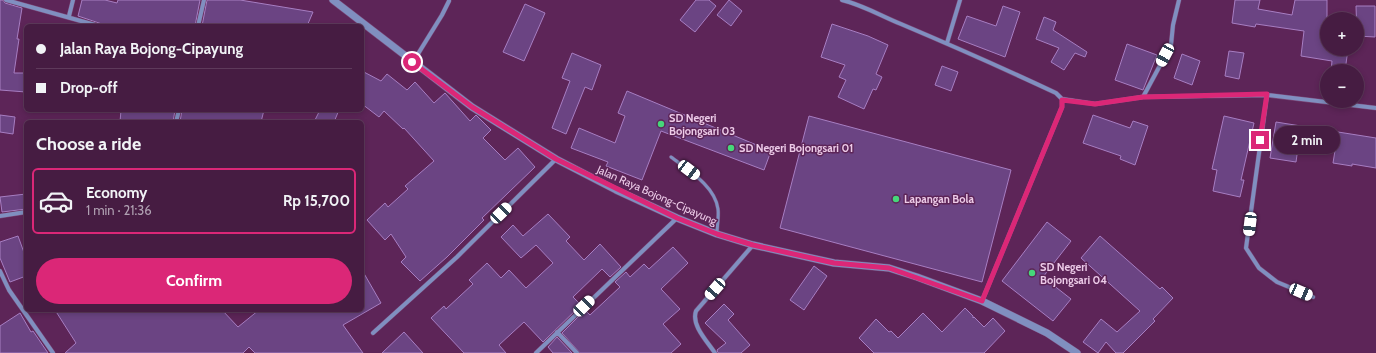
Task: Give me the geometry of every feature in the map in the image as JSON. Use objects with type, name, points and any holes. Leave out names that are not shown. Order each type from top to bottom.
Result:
[{"type":"street","points":[[6,0],[69,16],[93,24]]},
{"type":"street","points":[[69,16],[73,0]]},
{"type":"street","points":[[198,24],[204,0]]},
{"type":"street","name":"Jalan Raya Bojong-Cipayung","points":[[333,0],[364,24]]},
{"type":"street","points":[[842,0],[856,3],[884,17],[947,43],[1056,93],[1062,100],[1062,107],[982,301]]},
{"type":"street","points":[[947,43],[960,0]]},
{"type":"street","points":[[1143,97],[1171,45],[1173,25],[1179,0]]},
{"type":"street","points":[[412,62],[442,15],[449,1]]},
{"type":"street","name":"Jalan Raya Bojong-Cipayung","points":[[364,24],[472,107],[556,159],[677,218],[717,234],[753,245],[834,263],[889,268],[982,301],[1047,333],[1077,353]]},
{"type":"street","points":[[1062,100],[1095,104],[1143,97],[1267,94],[1376,108]]},
{"type":"street","points":[[1267,94],[1246,248],[1259,268],[1277,282],[1313,297]]},
{"type":"street","points":[[373,333],[457,257],[556,159]]},
{"type":"street","points":[[0,216],[24,212]]},
{"type":"street","points":[[536,353],[677,218]]},
{"type":"street","points":[[715,353],[696,324],[694,316],[696,311],[753,245]]},
{"type":"street","points":[[0,271],[9,290],[24,311]]},
{"type":"street","points":[[24,312],[53,353]]},
{"type":"street","points":[[557,332],[577,353]]},
{"type":"lane","points":[[671,157],[698,177],[712,194],[718,208],[717,234]]},
{"type":"building","points":[[0,0],[3,0],[5,3],[22,8],[14,73],[24,73],[24,92],[0,90]]},
{"type":"building","points":[[82,0],[105,0],[117,3],[118,0],[200,0],[195,24],[102,24],[78,16]]},
{"type":"building","points":[[207,0],[240,0],[313,12],[308,24],[202,24]]},
{"type":"building","points":[[696,0],[709,0],[716,6],[695,32],[680,20]]},
{"type":"building","points":[[729,0],[742,11],[731,26],[717,15]]},
{"type":"building","points":[[1235,0],[1260,0],[1258,9],[1292,15],[1295,0],[1327,0],[1327,12],[1320,12],[1320,56],[1347,56],[1346,64],[1332,64],[1332,61],[1301,56],[1304,31],[1256,24],[1255,27],[1232,23]]},
{"type":"building","points":[[525,4],[545,13],[524,61],[503,52]]},
{"type":"building","points":[[1003,6],[1020,12],[1005,57],[958,39],[967,16],[996,26]]},
{"type":"building","points":[[1356,6],[1375,6],[1375,37],[1364,36],[1364,12],[1356,12]]},
{"type":"building","points":[[1044,17],[1056,22],[1053,30],[1087,52],[1085,57],[1075,53],[1064,70],[1051,62],[1059,48],[1036,39]]},
{"type":"building","points":[[832,24],[868,36],[888,45],[876,74],[882,77],[876,90],[873,89],[864,109],[838,97],[846,80],[839,77],[845,65],[821,57]]},
{"type":"building","points":[[1127,44],[1157,55],[1143,90],[1115,80]]},
{"type":"building","points":[[1229,51],[1244,53],[1239,79],[1225,76]]},
{"type":"building","points":[[572,53],[601,65],[592,90],[585,87],[566,134],[552,128],[570,81],[562,78]]},
{"type":"building","points":[[1182,54],[1200,61],[1192,85],[1174,78]]},
{"type":"building","points":[[942,66],[958,72],[951,91],[935,85]]},
{"type":"building","points":[[364,72],[381,81],[387,74],[407,90],[415,82],[434,103],[445,93],[470,121],[476,115],[491,130],[483,138],[505,160],[518,148],[535,167],[482,218],[484,220],[447,257],[420,281],[401,262],[406,257],[391,234],[385,240],[367,220],[385,203],[388,207],[408,189],[405,186],[434,161],[404,128],[403,129],[384,111],[379,117],[364,106]]},
{"type":"building","points":[[627,91],[771,151],[764,170],[661,131],[642,180],[606,166],[608,162],[571,148],[579,128],[615,143],[625,116],[618,113]]},
{"type":"building","points":[[121,112],[175,112],[173,120],[120,120]]},
{"type":"building","points":[[182,112],[264,112],[262,120],[180,120]]},
{"type":"building","points":[[319,112],[338,112],[335,120],[315,120]]},
{"type":"building","points":[[0,115],[15,117],[13,134],[0,132]]},
{"type":"building","points":[[1093,115],[1130,128],[1133,121],[1148,126],[1135,165],[1120,159],[1121,156],[1083,143]]},
{"type":"building","name":"Lapangan Bola","points":[[809,116],[1011,170],[982,282],[780,228]]},
{"type":"building","points":[[1224,116],[1254,123],[1241,180],[1244,180],[1240,197],[1213,191],[1217,170],[1212,169]]},
{"type":"building","points":[[1276,122],[1301,126],[1296,162],[1270,158]]},
{"type":"building","points":[[1338,132],[1376,138],[1376,168],[1352,164],[1352,166],[1333,163]]},
{"type":"building","points":[[24,194],[24,209],[2,212],[0,197]]},
{"type":"building","points":[[548,214],[570,237],[566,241],[584,260],[600,244],[621,267],[610,277],[602,269],[573,297],[581,305],[543,342],[524,322],[499,345],[506,353],[464,353],[431,318],[444,306],[446,309],[473,284],[469,280],[487,263],[501,278],[509,270],[526,288],[553,263],[536,245],[521,258],[501,237],[513,225],[523,236]]},
{"type":"building","points":[[1047,222],[1071,241],[1043,277],[1071,299],[1053,321],[1002,281]]},
{"type":"building","points":[[18,236],[24,252],[24,277],[10,282],[0,258],[0,242]]},
{"type":"building","points":[[1100,236],[1160,289],[1162,287],[1173,298],[1153,319],[1155,321],[1123,353],[1116,353],[1106,342],[1098,353],[1083,342],[1101,319],[1117,332],[1140,311],[1081,258]]},
{"type":"building","points":[[673,247],[688,263],[661,289],[680,309],[663,324],[681,344],[671,353],[580,353],[562,333],[585,310],[590,315],[620,287],[615,282],[626,272],[630,277],[644,264],[649,269]]},
{"type":"building","points":[[814,266],[827,276],[804,310],[790,300]]},
{"type":"building","points":[[364,273],[381,303],[343,325],[363,353],[255,353],[249,347],[243,353],[65,353],[76,343],[56,312],[224,312],[238,327],[257,312],[364,312]]},
{"type":"building","points":[[724,304],[734,314],[728,320],[750,345],[741,353],[718,353],[717,350],[726,343],[705,323]]},
{"type":"building","points":[[965,308],[973,316],[973,318],[974,317],[984,327],[993,318],[1005,331],[984,353],[874,353],[859,338],[876,319],[889,332],[891,331],[898,338],[923,313],[942,332]]},
{"type":"building","points":[[20,313],[31,332],[33,331],[48,353],[0,353],[0,326]]},
{"type":"building","points":[[404,332],[423,353],[382,353]]},
{"type":"building","points":[[557,337],[572,353],[553,353],[548,347]]},
{"type":"place","name":"SD Negeri Bojongsari 03","points":[[661,124]]},
{"type":"place","name":"SD Negeri Bojongsari 01","points":[[731,148]]},
{"type":"place","name":"Lapangan Bola","points":[[896,199]]},
{"type":"place","name":"SD Negeri Bojongsari 04","points":[[1032,273]]},
{"type":"route","points":[[412,62],[472,107],[525,141],[616,190],[677,218],[717,234],[753,245],[834,263],[889,268],[918,277],[982,301],[1062,107],[1062,100],[1095,104],[1143,97],[1267,94],[1260,140]]}]
